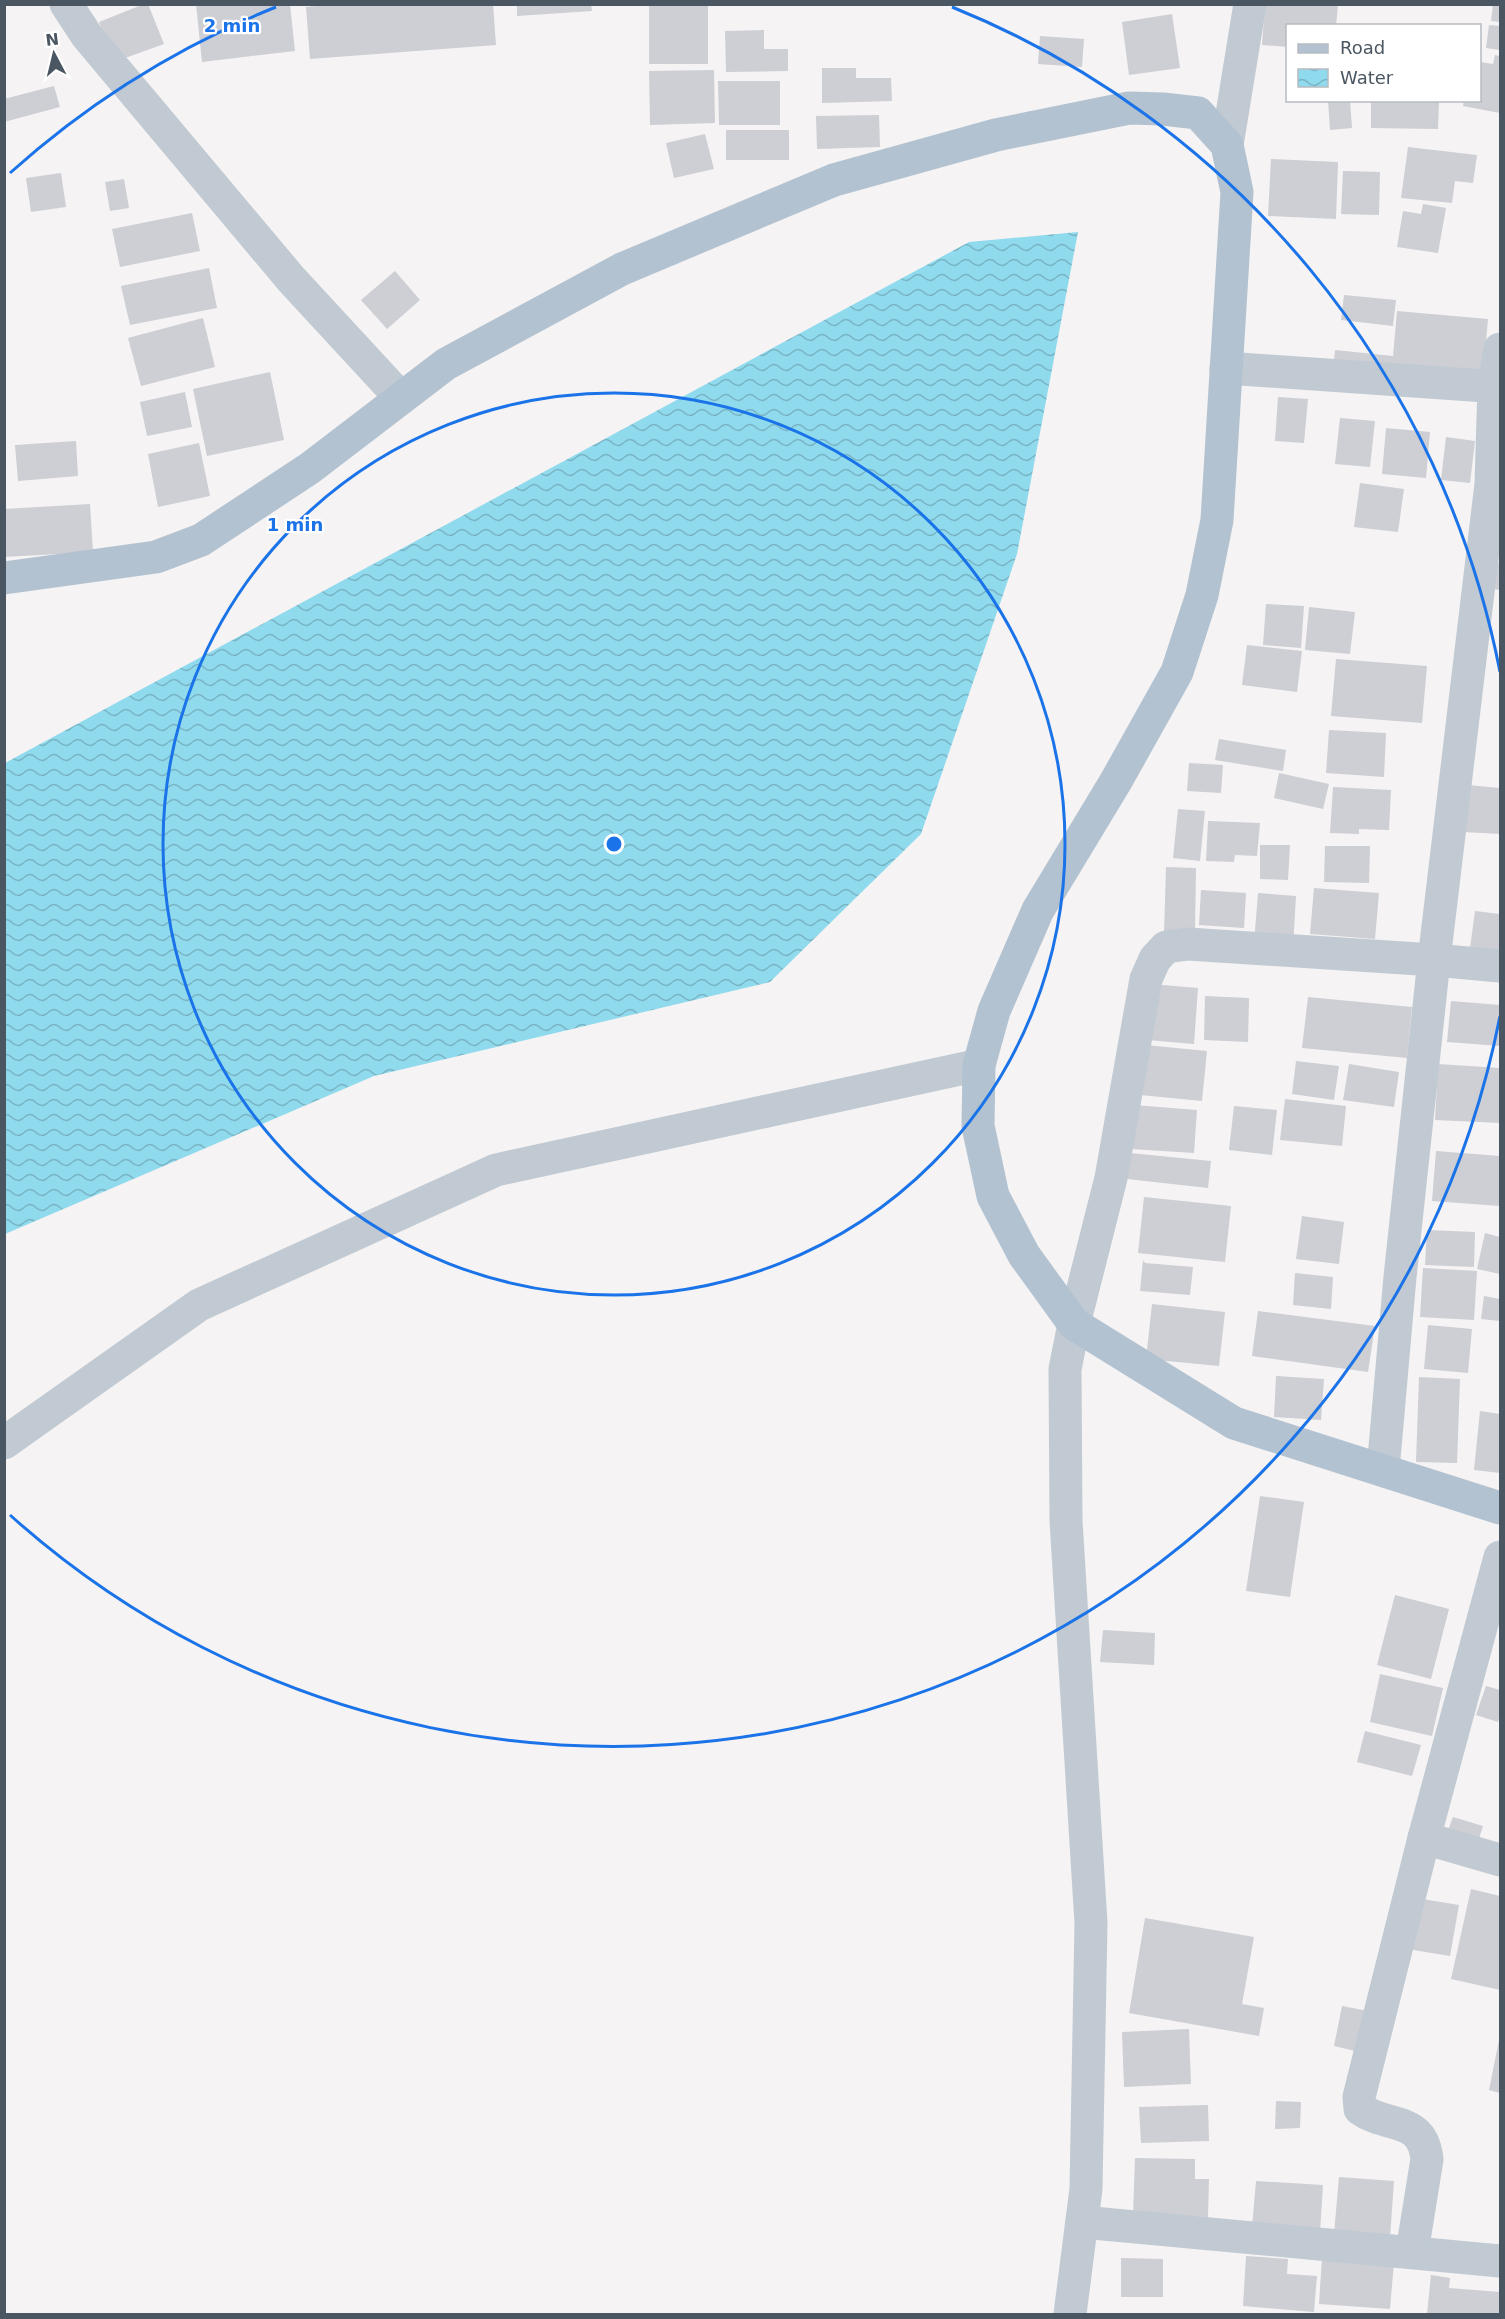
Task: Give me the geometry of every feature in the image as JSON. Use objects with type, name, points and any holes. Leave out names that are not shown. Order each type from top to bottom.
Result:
[{"type":"main road","points":[[4,578],[156,557],[201,540],[310,468],[446,364],[622,269],[834,180],[996,135],[1129,108],[1198,112],[1227,145],[1237,192],[1217,520],[1202,595],[1177,672],[1116,781],[1038,910],[994,1011],[979,1065],[978,1126],[993,1196],[1024,1255],[1074,1324],[1234,1423],[1500,1508]]},
{"type":"street","points":[[66,4],[87,36],[291,279],[401,398]]},
{"type":"street","points":[[1227,145],[1250,4]]},
{"type":"street","points":[[1383,1470],[1400,1276],[1434,960],[1491,483],[1500,348]]},
{"type":"street","points":[[1226,368],[1497,387]]},
{"type":"street","points":[[1070,2314],[1086,2190],[1091,1923],[1066,1521],[1065,1369],[1111,1178],[1146,979],[1155,959],[1166,947],[1188,944],[1500,966]]},
{"type":"street","points":[[4,1443],[199,1305],[496,1170],[979,1065]]},
{"type":"street","points":[[1412,2252],[1427,2159],[1426,2146],[1411,2127],[1371,2117],[1360,2109],[1359,2097],[1424,1838],[1500,1557]]},
{"type":"street","points":[[1424,1838],[1500,1860]]},
{"type":"street","points":[[1083,2222],[1500,2261]]},
{"type":"water","points":[[1078,232],[1017,554],[921,834],[770,982],[374,1076],[5,1234],[5,763],[969,242]]},
{"type":"building","points":[[148,4],[164,44],[114,62],[99,22]]},
{"type":"building","points":[[196,4],[290,4],[295,51],[202,62]]},
{"type":"building","points":[[337,4],[493,4],[496,45],[310,59],[306,7]]},
{"type":"building","points":[[517,4],[591,4],[592,11],[517,16]]},
{"type":"building","points":[[649,4],[708,4],[708,64],[649,64]]},
{"type":"building","points":[[1265,4],[1338,4],[1336,24],[1286,24],[1286,47],[1262,45]]},
{"type":"building","points":[[1493,4],[1500,4],[1500,22],[1491,21]]},
{"type":"building","points":[[1172,14],[1180,68],[1129,75],[1122,22]]},
{"type":"building","points":[[1489,25],[1500,26],[1500,50],[1486,48]]},
{"type":"building","points":[[764,30],[764,49],[788,49],[788,71],[726,72],[725,31]]},
{"type":"building","points":[[1040,36],[1084,39],[1082,67],[1038,64]]},
{"type":"building","points":[[1495,55],[1500,56],[1500,113],[1463,106],[1464,102],[1481,102],[1481,62],[1493,64]]},
{"type":"building","points":[[822,68],[856,68],[856,78],[891,78],[892,101],[822,103]]},
{"type":"building","points":[[714,70],[715,123],[650,125],[649,71]]},
{"type":"building","points":[[718,81],[780,81],[780,125],[719,125]]},
{"type":"building","points":[[54,86],[60,107],[4,122],[4,99]]},
{"type":"building","points":[[1328,102],[1350,102],[1352,128],[1330,130]]},
{"type":"building","points":[[1371,102],[1439,102],[1438,129],[1371,128]]},
{"type":"building","points":[[879,115],[880,147],[817,149],[816,116]]},
{"type":"building","points":[[726,130],[789,130],[789,160],[726,160]]},
{"type":"building","points":[[705,134],[714,169],[674,178],[666,143]]},
{"type":"building","points":[[1408,147],[1477,155],[1473,183],[1455,181],[1452,203],[1401,198]]},
{"type":"building","points":[[1271,159],[1338,162],[1336,219],[1268,216]]},
{"type":"building","points":[[1343,171],[1380,172],[1379,215],[1341,214]]},
{"type":"building","points":[[61,173],[66,207],[31,212],[26,178]]},
{"type":"building","points":[[124,179],[129,208],[110,211],[105,182]]},
{"type":"building","points":[[1423,204],[1446,208],[1438,253],[1397,247],[1403,211],[1421,214]]},
{"type":"building","points":[[192,213],[200,251],[120,267],[112,229]]},
{"type":"building","points":[[209,268],[217,308],[130,325],[121,286]]},
{"type":"building","points":[[395,271],[420,300],[387,329],[361,300]]},
{"type":"building","points":[[1344,295],[1396,300],[1393,326],[1341,320]]},
{"type":"building","points":[[1397,311],[1488,319],[1482,385],[1333,370],[1335,350],[1393,356]]},
{"type":"building","points":[[203,318],[215,367],[141,386],[128,338]]},
{"type":"building","points":[[270,372],[284,440],[207,456],[193,389]]},
{"type":"building","points":[[185,392],[192,427],[147,436],[140,402]]},
{"type":"building","points":[[1278,397],[1308,399],[1304,443],[1275,441]]},
{"type":"building","points":[[1340,418],[1375,421],[1370,467],[1335,464]]},
{"type":"building","points":[[1386,428],[1430,432],[1426,478],[1382,474]]},
{"type":"building","points":[[1446,437],[1475,441],[1470,483],[1441,480]]},
{"type":"building","points":[[76,441],[78,476],[18,481],[15,445]]},
{"type":"building","points":[[199,443],[210,496],[158,507],[148,454]]},
{"type":"building","points":[[1360,483],[1404,489],[1398,532],[1354,527]]},
{"type":"building","points":[[90,504],[93,552],[4,557],[4,509]]},
{"type":"building","points":[[1497,563],[1500,563],[1500,590],[1494,589]]},
{"type":"building","points":[[1266,604],[1304,606],[1301,648],[1263,645]]},
{"type":"building","points":[[1309,607],[1355,612],[1350,654],[1305,650]]},
{"type":"building","points":[[1247,645],[1302,651],[1297,692],[1242,685]]},
{"type":"building","points":[[1336,659],[1427,666],[1422,723],[1331,716]]},
{"type":"building","points":[[1329,730],[1386,733],[1384,777],[1326,773]]},
{"type":"building","points":[[1219,739],[1286,750],[1283,771],[1215,760]]},
{"type":"building","points":[[1189,763],[1223,765],[1221,793],[1187,791]]},
{"type":"building","points":[[1279,773],[1329,784],[1323,809],[1274,798]]},
{"type":"building","points":[[1468,785],[1500,788],[1500,834],[1464,832]]},
{"type":"building","points":[[1333,787],[1391,790],[1389,830],[1359,829],[1359,834],[1330,833]]},
{"type":"building","points":[[1178,809],[1205,811],[1200,861],[1173,858]]},
{"type":"building","points":[[1208,821],[1260,823],[1257,856],[1235,855],[1234,862],[1206,861]]},
{"type":"building","points":[[1260,845],[1290,845],[1288,880],[1260,879]]},
{"type":"building","points":[[1325,846],[1370,846],[1369,883],[1324,882]]},
{"type":"building","points":[[1166,867],[1196,868],[1195,933],[1164,933]]},
{"type":"building","points":[[1314,888],[1379,893],[1375,939],[1310,934]]},
{"type":"building","points":[[1201,890],[1246,893],[1244,928],[1199,925]]},
{"type":"building","points":[[1258,893],[1296,896],[1293,946],[1254,943]]},
{"type":"building","points":[[1475,911],[1500,914],[1500,951],[1470,948]]},
{"type":"building","points":[[1151,984],[1198,988],[1194,1044],[1147,1040]]},
{"type":"building","points":[[1205,996],[1249,998],[1248,1042],[1204,1040]]},
{"type":"building","points":[[1308,997],[1412,1007],[1407,1058],[1302,1048]]},
{"type":"building","points":[[1451,1001],[1500,1005],[1500,1046],[1447,1042]]},
{"type":"building","points":[[1145,1045],[1207,1051],[1202,1101],[1140,1095]]},
{"type":"building","points":[[1296,1061],[1339,1066],[1334,1100],[1292,1094]]},
{"type":"building","points":[[1349,1064],[1399,1072],[1394,1107],[1343,1100]]},
{"type":"building","points":[[1438,1064],[1500,1068],[1500,1123],[1435,1120]]},
{"type":"building","points":[[1285,1099],[1346,1106],[1342,1146],[1280,1140]]},
{"type":"building","points":[[1134,1105],[1197,1110],[1194,1153],[1131,1149]]},
{"type":"building","points":[[1234,1106],[1277,1110],[1272,1155],[1229,1150]]},
{"type":"building","points":[[1436,1151],[1500,1156],[1500,1206],[1432,1201]]},
{"type":"building","points":[[1130,1153],[1211,1161],[1208,1188],[1127,1179]]},
{"type":"building","points":[[1144,1197],[1231,1206],[1225,1262],[1138,1253]]},
{"type":"building","points":[[1302,1216],[1344,1222],[1339,1264],[1296,1259]]},
{"type":"building","points":[[1427,1230],[1475,1232],[1474,1267],[1425,1265]]},
{"type":"building","points":[[1485,1233],[1500,1237],[1500,1274],[1477,1269]]},
{"type":"building","points":[[1143,1260],[1145,1263],[1193,1267],[1190,1295],[1140,1291]]},
{"type":"building","points":[[1423,1268],[1477,1271],[1474,1320],[1420,1317]]},
{"type":"building","points":[[1295,1273],[1333,1277],[1331,1309],[1293,1305]]},
{"type":"building","points":[[1484,1296],[1500,1299],[1500,1321],[1481,1319]]},
{"type":"building","points":[[1152,1304],[1225,1312],[1219,1366],[1146,1359]]},
{"type":"building","points":[[1258,1311],[1375,1326],[1368,1372],[1252,1356]]},
{"type":"building","points":[[1428,1325],[1472,1329],[1468,1373],[1424,1369]]},
{"type":"building","points":[[1276,1376],[1324,1379],[1321,1420],[1274,1417]]},
{"type":"building","points":[[1419,1377],[1460,1379],[1457,1463],[1416,1462]]},
{"type":"building","points":[[1480,1411],[1500,1414],[1500,1473],[1474,1470]]},
{"type":"building","points":[[1260,1496],[1304,1502],[1290,1597],[1246,1591]]},
{"type":"building","points":[[1395,1595],[1449,1609],[1431,1679],[1377,1665]]},
{"type":"building","points":[[1103,1630],[1155,1633],[1154,1665],[1100,1662]]},
{"type":"building","points":[[1380,1674],[1443,1688],[1432,1736],[1370,1722]]},
{"type":"building","points":[[1486,1686],[1500,1690],[1498,1722],[1476,1715]]},
{"type":"building","points":[[1365,1731],[1421,1745],[1412,1776],[1357,1762]]},
{"type":"building","points":[[1453,1817],[1483,1826],[1476,1848],[1445,1838]]},
{"type":"building","points":[[1471,1889],[1500,1896],[1500,1990],[1451,1979]]},
{"type":"building","points":[[1416,1898],[1459,1905],[1450,1956],[1407,1949]]},
{"type":"building","points":[[1145,1918],[1254,1937],[1242,2004],[1264,2008],[1259,2036],[1129,2013]]},
{"type":"building","points":[[1342,2006],[1368,2011],[1359,2052],[1334,2046]]},
{"type":"building","points":[[1189,2029],[1191,2084],[1124,2087],[1122,2032]]},
{"type":"building","points":[[1500,2041],[1500,2093],[1489,2090]]},
{"type":"building","points":[[1276,2101],[1301,2102],[1300,2128],[1275,2129]]},
{"type":"building","points":[[1208,2105],[1209,2141],[1141,2143],[1139,2107]]},
{"type":"building","points":[[1135,2158],[1195,2159],[1195,2179],[1209,2179],[1208,2217],[1133,2215]]},
{"type":"building","points":[[1339,2177],[1394,2181],[1390,2238],[1334,2234]]},
{"type":"building","points":[[1256,2181],[1323,2185],[1320,2232],[1252,2227]]},
{"type":"building","points":[[1246,2256],[1288,2259],[1287,2274],[1317,2276],[1314,2312],[1243,2306]]},
{"type":"building","points":[[1322,2257],[1394,2262],[1390,2309],[1319,2304]]},
{"type":"building","points":[[1121,2258],[1163,2259],[1163,2297],[1121,2297]]},
{"type":"building","points":[[1431,2275],[1450,2278],[1449,2288],[1500,2292],[1500,2314],[1427,2314]]}]
